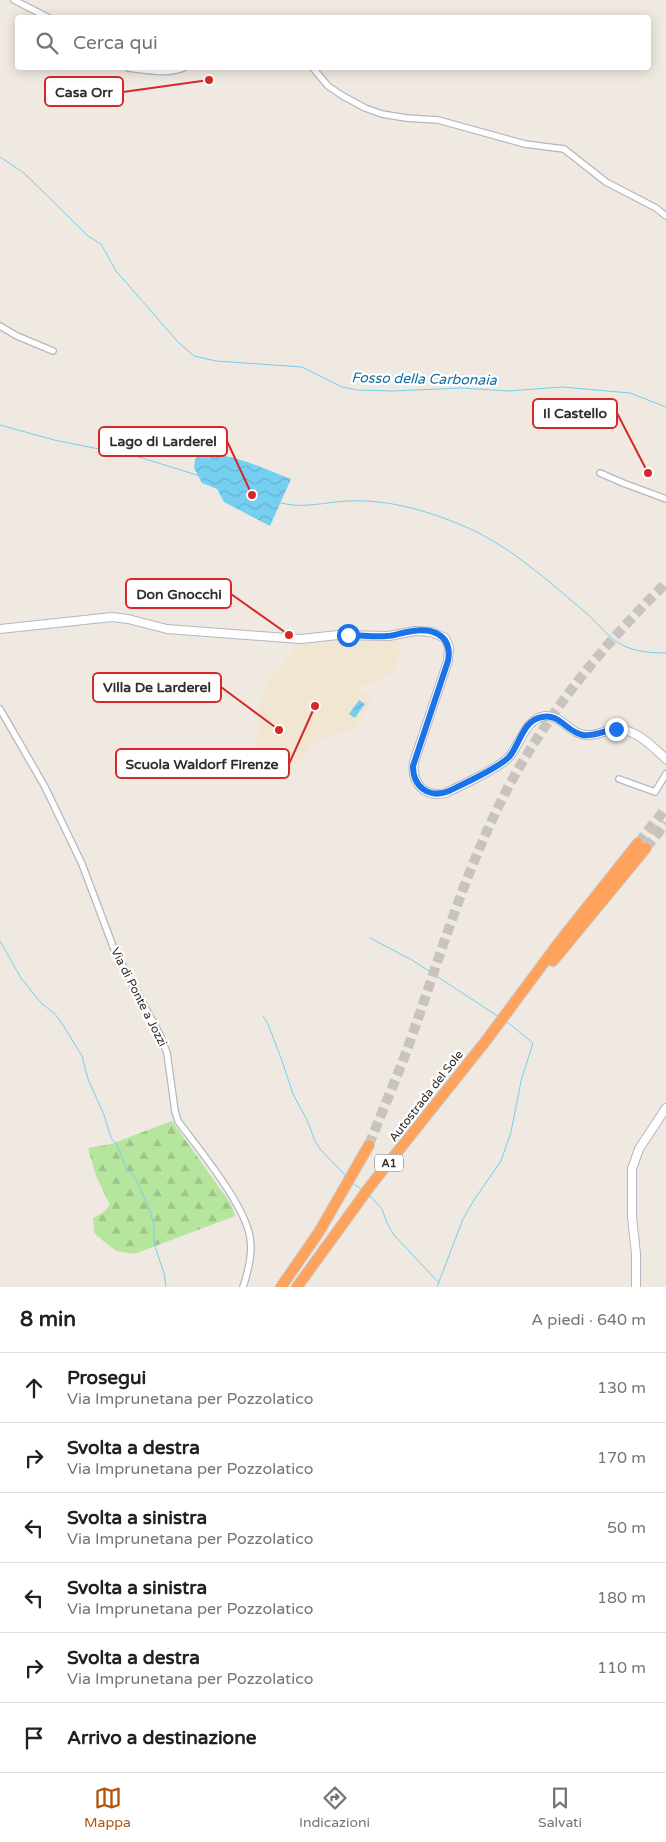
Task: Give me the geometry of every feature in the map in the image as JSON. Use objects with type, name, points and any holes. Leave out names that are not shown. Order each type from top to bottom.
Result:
[{"type":"highway","name":"Autostrada del Sole","points":[[297,1287],[371,1185],[485,1042],[533,976],[642,845]]},
{"type":"highway","name":"A1","points":[[281,1287],[319,1232],[369,1145]]},
{"type":"main road","points":[[0,629],[117,617],[167,629],[301,639],[338,635],[389,636],[410,631],[432,632],[444,638],[449,650],[448,661],[414,762],[413,771],[415,779],[426,792],[435,794],[445,793],[503,762],[512,753],[529,724],[535,719],[544,716],[554,717],[570,730],[582,735],[616,729],[630,732],[644,740],[666,759]]},
{"type":"main road","points":[[636,1287],[636,1254],[632,1217],[632,1169],[639,1149],[666,1108]]},
{"type":"street","points":[[14,0],[43,15]]},
{"type":"street","points":[[145,70],[162,72],[175,70]]},
{"type":"street","points":[[314,70],[328,86],[343,96],[365,108],[382,114],[438,120],[526,144],[564,149],[606,182],[656,208],[666,216]]},
{"type":"street","points":[[0,326],[16,336],[53,351]]},
{"type":"street","points":[[600,473],[666,499]]},
{"type":"street","name":"Via di Ponte a Jozzi","points":[[0,708],[45,787],[82,864],[114,949],[160,1035],[167,1053],[178,1121],[237,1203],[248,1229],[251,1239],[249,1264],[243,1287]]},
{"type":"street","points":[[619,779],[655,792],[666,774]]},
{"type":"shaded area","points":[[327,637],[402,639],[396,669],[377,683],[361,685],[359,689],[372,700],[355,729],[317,740],[291,769],[273,772],[253,765],[254,744],[260,730],[259,712],[268,679],[303,641]]},
{"type":"green space","points":[[172,1121],[231,1204],[235,1216],[134,1254],[116,1251],[94,1233],[93,1218],[104,1212],[110,1205],[96,1176],[88,1148],[111,1144]]},
{"type":"water","points":[[203,453],[237,459],[291,479],[270,526],[224,502],[217,489],[202,483],[194,468],[195,459]]},
{"type":"water","points":[[359,700],[365,704],[355,718],[349,714]]},
{"type":"waterway","name":"Fosso della Carbonaia","points":[[0,157],[24,173],[88,236],[101,244],[116,271],[178,342],[194,356],[216,361],[302,367],[342,387],[357,390],[393,391],[461,388],[508,391],[562,387],[630,393],[666,407]]},
{"type":"waterway","points":[[0,425],[54,440],[139,457],[200,476]]},
{"type":"waterway","points":[[281,503],[289,505],[314,505],[348,501],[378,502],[408,507],[452,521],[498,544],[543,576],[616,642],[638,650],[666,653]]},
{"type":"waterway","name":"Autostrada del Sole","points":[[370,938],[412,960],[499,1017]]},
{"type":"waterway","points":[[0,941],[21,978],[41,1003],[55,1014],[82,1056],[88,1079],[104,1115],[111,1138],[117,1145],[126,1168],[136,1179],[150,1211],[154,1226],[154,1244],[164,1273],[166,1287]]},
{"type":"waterway","points":[[263,1016],[268,1024],[293,1094],[307,1120],[315,1141],[320,1149],[345,1175]]},
{"type":"waterway","points":[[437,1287],[463,1219],[501,1161],[511,1132],[521,1081],[533,1043],[507,1022]]},
{"type":"waterway","points":[[353,1183],[362,1190]]},
{"type":"waterway","points":[[369,1195],[382,1209],[394,1235],[439,1283]]},
{"type":"tunnel","points":[[369,1145],[407,1050],[457,905],[502,800],[535,741],[569,693],[625,625],[666,583]]},
{"type":"tunnel","points":[[638,843],[666,808]]},
{"type":"tunnel","points":[[646,848],[666,823]]},
{"type":"place","name":"Casa Orr","points":[[209,80]]},
{"type":"place","name":"Il Castello","points":[[648,473]]},
{"type":"place","name":"Lago di Larderel","points":[[252,495]]},
{"type":"place","name":"Don Gnocchi","points":[[289,635]]},
{"type":"place","name":"Scuola Waldorf Firenze","points":[[315,706]]},
{"type":"place","name":"Villa De Larderel","points":[[279,730]]},
{"type":"route","points":[[348,635],[389,636],[410,631],[421,631],[441,635],[447,641],[449,647],[448,661],[413,766],[416,783],[430,794],[440,794],[449,791],[503,762],[512,753],[529,724],[539,717],[554,717],[570,730],[582,735],[616,729]]}]
